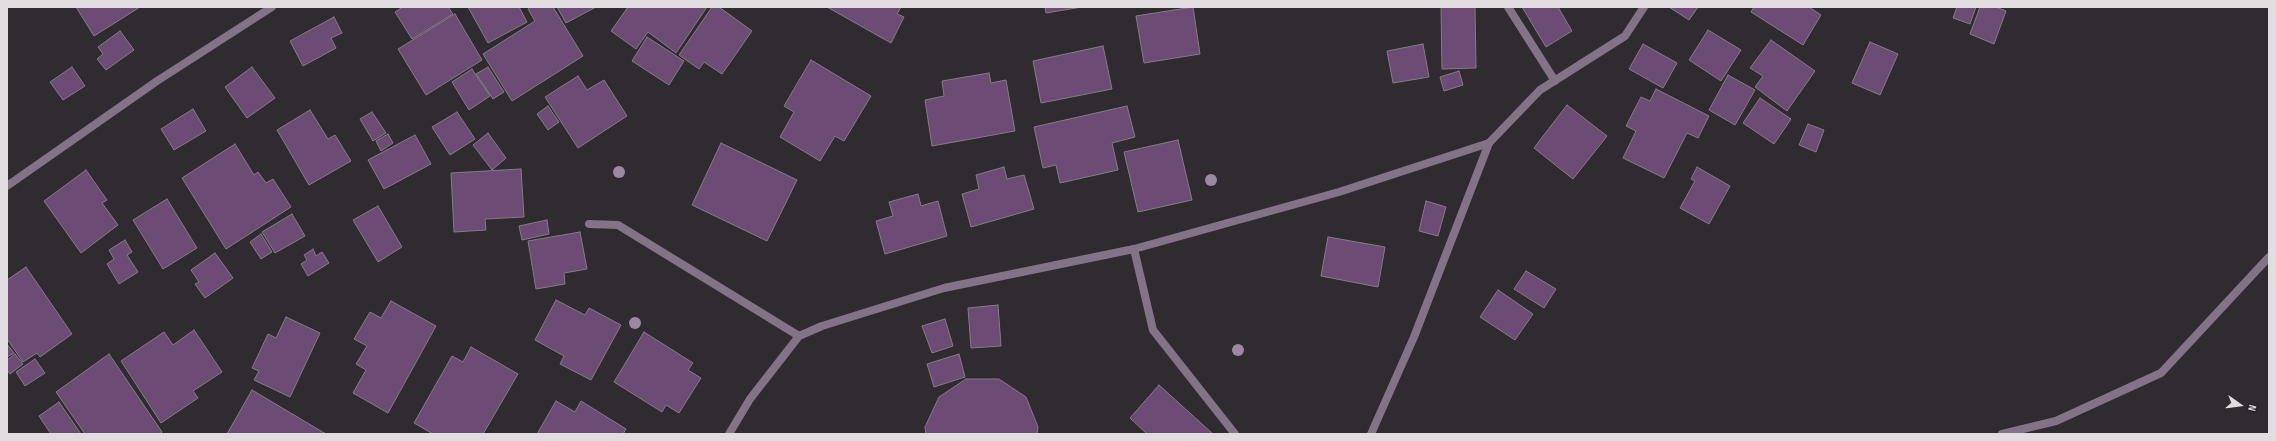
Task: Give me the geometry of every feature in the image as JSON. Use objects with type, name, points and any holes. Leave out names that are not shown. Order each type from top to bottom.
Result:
[{"type":"street","points":[[7,186],[157,81],[272,7]]},
{"type":"street","points":[[1508,7],[1555,81]]},
{"type":"street","points":[[1371,434],[1414,337],[1489,143],[1540,90],[1625,36],[1644,7]]},
{"type":"street","points":[[729,434],[750,398],[799,336],[822,326],[944,288],[1134,250],[1339,192],[1489,143]]},
{"type":"street","points":[[589,224],[618,225],[799,336]]},
{"type":"street","points":[[1134,250],[1153,330],[1235,434]]},
{"type":"street","points":[[2002,434],[2056,421],[2161,373],[2269,257]]},
{"type":"building","points":[[76,7],[140,7],[94,36]]},
{"type":"building","points":[[403,7],[448,7],[453,14],[412,39],[395,12]]},
{"type":"building","points":[[468,7],[519,7],[527,22],[488,43]]},
{"type":"building","points":[[531,7],[553,7],[583,56],[512,101],[483,54],[535,21],[528,9]]},
{"type":"building","points":[[557,7],[596,7],[566,23]]},
{"type":"building","points":[[628,7],[707,7],[676,53],[648,32],[636,49],[611,31]]},
{"type":"building","points":[[712,7],[719,7],[752,31],[722,74],[704,62],[699,69],[679,55]]},
{"type":"building","points":[[827,7],[901,7],[897,14],[904,17],[891,43]]},
{"type":"building","points":[[1045,7],[1082,7],[1046,13]]},
{"type":"building","points":[[1193,7],[1200,54],[1144,63],[1136,16]]},
{"type":"building","points":[[1441,7],[1475,7],[1476,68],[1442,69]]},
{"type":"building","points":[[1522,7],[1558,7],[1572,31],[1546,47]]},
{"type":"building","points":[[1669,7],[1698,7],[1689,20]]},
{"type":"building","points":[[1754,7],[1809,7],[1821,15],[1803,45],[1751,12]]},
{"type":"building","points":[[1957,7],[1976,7],[1970,24],[1953,18]]},
{"type":"building","points":[[1980,7],[1996,7],[2006,11],[1994,44],[1970,34]]},
{"type":"building","points":[[455,14],[482,60],[426,95],[398,49]]},
{"type":"building","points":[[334,17],[342,33],[331,38],[336,48],[303,66],[290,41]]},
{"type":"building","points":[[1708,30],[1741,50],[1721,81],[1689,60]]},
{"type":"building","points":[[120,31],[134,50],[106,70],[97,59],[103,54],[98,47]]},
{"type":"building","points":[[647,37],[684,61],[669,85],[632,61]]},
{"type":"building","points":[[1771,40],[1815,71],[1787,111],[1755,87],[1763,76],[1750,68]]},
{"type":"building","points":[[1870,42],[1898,54],[1880,95],[1852,83]]},
{"type":"building","points":[[1423,44],[1429,77],[1393,83],[1387,51]]},
{"type":"building","points":[[1643,44],[1677,63],[1663,88],[1629,69]]},
{"type":"building","points":[[1103,46],[1112,89],[1041,103],[1033,61]]},
{"type":"building","points":[[811,60],[871,96],[844,141],[835,136],[820,161],[780,137],[794,112],[784,106]]},
{"type":"building","points":[[72,67],[85,86],[63,100],[50,82]]},
{"type":"building","points":[[252,67],[275,98],[247,118],[225,87]]},
{"type":"building","points":[[488,67],[504,92],[493,99],[476,74]]},
{"type":"building","points":[[472,69],[490,96],[469,110],[452,82]]},
{"type":"building","points":[[1459,71],[1463,85],[1444,91],[1440,77]]},
{"type":"building","points":[[989,73],[991,83],[1006,80],[1015,131],[932,146],[925,100],[944,96],[942,81]]},
{"type":"building","points":[[1728,75],[1755,90],[1735,125],[1709,110]]},
{"type":"building","points":[[578,76],[587,90],[604,80],[627,116],[578,148],[545,97]]},
{"type":"building","points":[[1656,89],[1709,116],[1698,138],[1687,133],[1664,178],[1623,158],[1636,131],[1626,126],[1641,97],[1650,101]]},
{"type":"building","points":[[1760,98],[1791,119],[1774,144],[1743,123]]},
{"type":"building","points":[[1567,105],[1607,136],[1573,179],[1534,148]]},
{"type":"building","points":[[548,106],[559,122],[548,130],[537,114]]},
{"type":"building","points":[[1127,106],[1135,137],[1112,143],[1118,170],[1060,183],[1056,165],[1043,168],[1034,127]]},
{"type":"building","points":[[193,109],[206,131],[174,150],[161,129]]},
{"type":"building","points":[[310,110],[328,139],[335,135],[351,161],[309,185],[277,130]]},
{"type":"building","points":[[372,112],[386,133],[373,141],[360,119]]},
{"type":"building","points":[[457,112],[475,139],[450,155],[432,127]]},
{"type":"building","points":[[1808,124],[1824,130],[1816,152],[1799,145]]},
{"type":"building","points":[[488,133],[506,158],[492,170],[473,145]]},
{"type":"building","points":[[388,134],[393,143],[381,151],[376,141]]},
{"type":"building","points":[[415,135],[431,164],[384,189],[368,160]]},
{"type":"building","points":[[1178,140],[1192,200],[1138,212],[1124,152]]},
{"type":"building","points":[[721,143],[797,180],[767,241],[692,205]]},
{"type":"building","points":[[235,144],[254,175],[258,172],[266,183],[273,179],[291,207],[226,249],[182,178]]},
{"type":"building","points":[[1004,167],[1007,179],[1024,175],[1034,209],[971,227],[962,194],[979,189],[976,175]]},
{"type":"building","points":[[1697,167],[1730,186],[1709,224],[1680,208],[1695,181],[1691,179]]},
{"type":"building","points":[[521,169],[524,217],[485,219],[486,230],[454,232],[451,173]]},
{"type":"building","points":[[86,170],[107,200],[102,203],[118,225],[81,253],[44,201]]},
{"type":"building","points":[[918,194],[921,206],[938,201],[947,236],[885,254],[876,221],[893,216],[889,202]]},
{"type":"building","points":[[167,199],[197,248],[163,269],[133,220]]},
{"type":"building","points":[[1426,201],[1446,207],[1438,236],[1419,231]]},
{"type":"building","points":[[378,206],[402,247],[378,262],[353,220]]},
{"type":"building","points":[[292,214],[305,236],[275,253],[262,232]]},
{"type":"building","points":[[547,220],[549,234],[522,240],[519,226]]},
{"type":"building","points":[[580,232],[587,269],[564,273],[565,284],[536,289],[528,241]]},
{"type":"building","points":[[261,234],[272,252],[261,259],[250,242]]},
{"type":"building","points":[[1328,237],[1385,247],[1378,287],[1321,276]]},
{"type":"building","points":[[125,240],[132,252],[127,255],[138,272],[119,284],[107,264],[114,259],[109,250]]},
{"type":"building","points":[[313,249],[316,256],[322,252],[329,263],[308,276],[301,264],[307,260],[304,255]]},
{"type":"building","points":[[215,253],[233,278],[205,298],[195,284],[199,282],[191,270]]},
{"type":"building","points":[[26,267],[72,334],[40,357],[37,353],[23,362],[7,339],[7,280]]},
{"type":"building","points":[[1526,271],[1556,289],[1544,308],[1514,289]]},
{"type":"building","points":[[1498,290],[1533,314],[1515,340],[1480,317]]},
{"type":"building","points":[[556,300],[585,315],[589,308],[621,325],[591,380],[560,364],[564,356],[535,340]]},
{"type":"building","points":[[391,301],[436,326],[388,413],[353,393],[366,370],[356,364],[367,346],[354,339],[370,312],[381,318]]},
{"type":"building","points":[[998,305],[1001,346],[971,348],[968,308]]},
{"type":"building","points":[[286,317],[320,333],[290,397],[254,380],[259,371],[252,368],[268,334],[276,338]]},
{"type":"building","points":[[945,319],[953,346],[932,353],[922,326]]},
{"type":"building","points":[[194,330],[222,372],[193,391],[198,398],[161,423],[121,361],[164,332],[173,345]]},
{"type":"building","points":[[644,332],[693,363],[688,370],[701,378],[679,413],[666,405],[662,412],[614,382]]},
{"type":"building","points":[[7,344],[14,353],[7,357]]},
{"type":"building","points":[[471,347],[518,374],[483,434],[433,434],[414,423],[452,356],[463,362]]},
{"type":"building","points":[[15,354],[23,364],[10,374],[7,370],[7,360]]},
{"type":"building","points":[[109,354],[162,432],[160,434],[85,434],[56,392]]},
{"type":"building","points":[[959,354],[965,377],[934,387],[927,364]]},
{"type":"building","points":[[35,359],[45,373],[25,386],[16,372]]},
{"type":"building","points":[[966,379],[999,379],[1026,397],[1038,427],[1037,434],[926,434],[925,427],[939,397]]},
{"type":"building","points":[[1159,385],[1213,434],[1147,434],[1130,418]]},
{"type":"building","points":[[252,390],[326,434],[227,434]]},
{"type":"building","points":[[556,401],[575,412],[581,401],[626,429],[623,434],[537,434]]},
{"type":"building","points":[[59,402],[81,434],[51,434],[39,416]]}]
